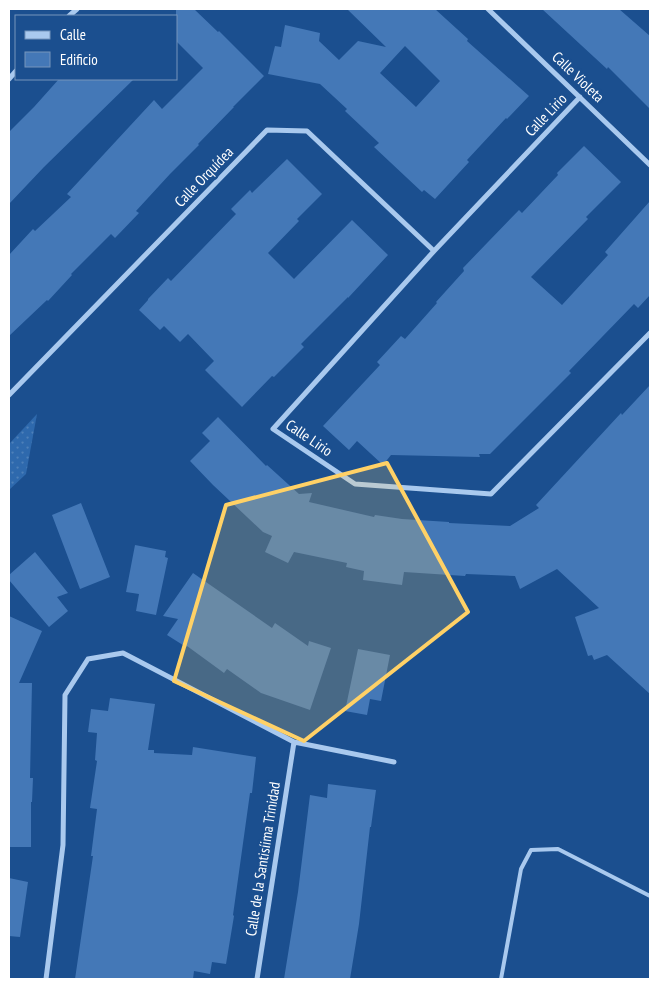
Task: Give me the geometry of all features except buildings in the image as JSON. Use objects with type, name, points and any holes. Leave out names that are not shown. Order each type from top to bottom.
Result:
[{"type":"street","name":"Calle Violeta","points":[[488,9],[650,165]]},
{"type":"street","name":"Calle Lirio","points":[[580,97],[434,251],[273,429],[355,484],[491,494],[650,333]]},
{"type":"street","name":"Calle Orquídea","points":[[9,395],[267,130],[307,131],[434,251]]},
{"type":"street","points":[[46,979],[63,845],[65,695],[88,659],[123,653],[294,742],[394,762]]},
{"type":"street","name":"Calle de la Santisíima Trinidad","points":[[257,979],[294,742]]},
{"type":"lane","points":[[501,979],[521,869],[530,850],[558,850],[650,896]]},
{"type":"highlighted area","points":[[387,463],[468,612],[304,741],[174,681],[226,505]]},
{"type":"shaded area","points":[[37,414],[26,474],[9,490],[9,444]]}]
